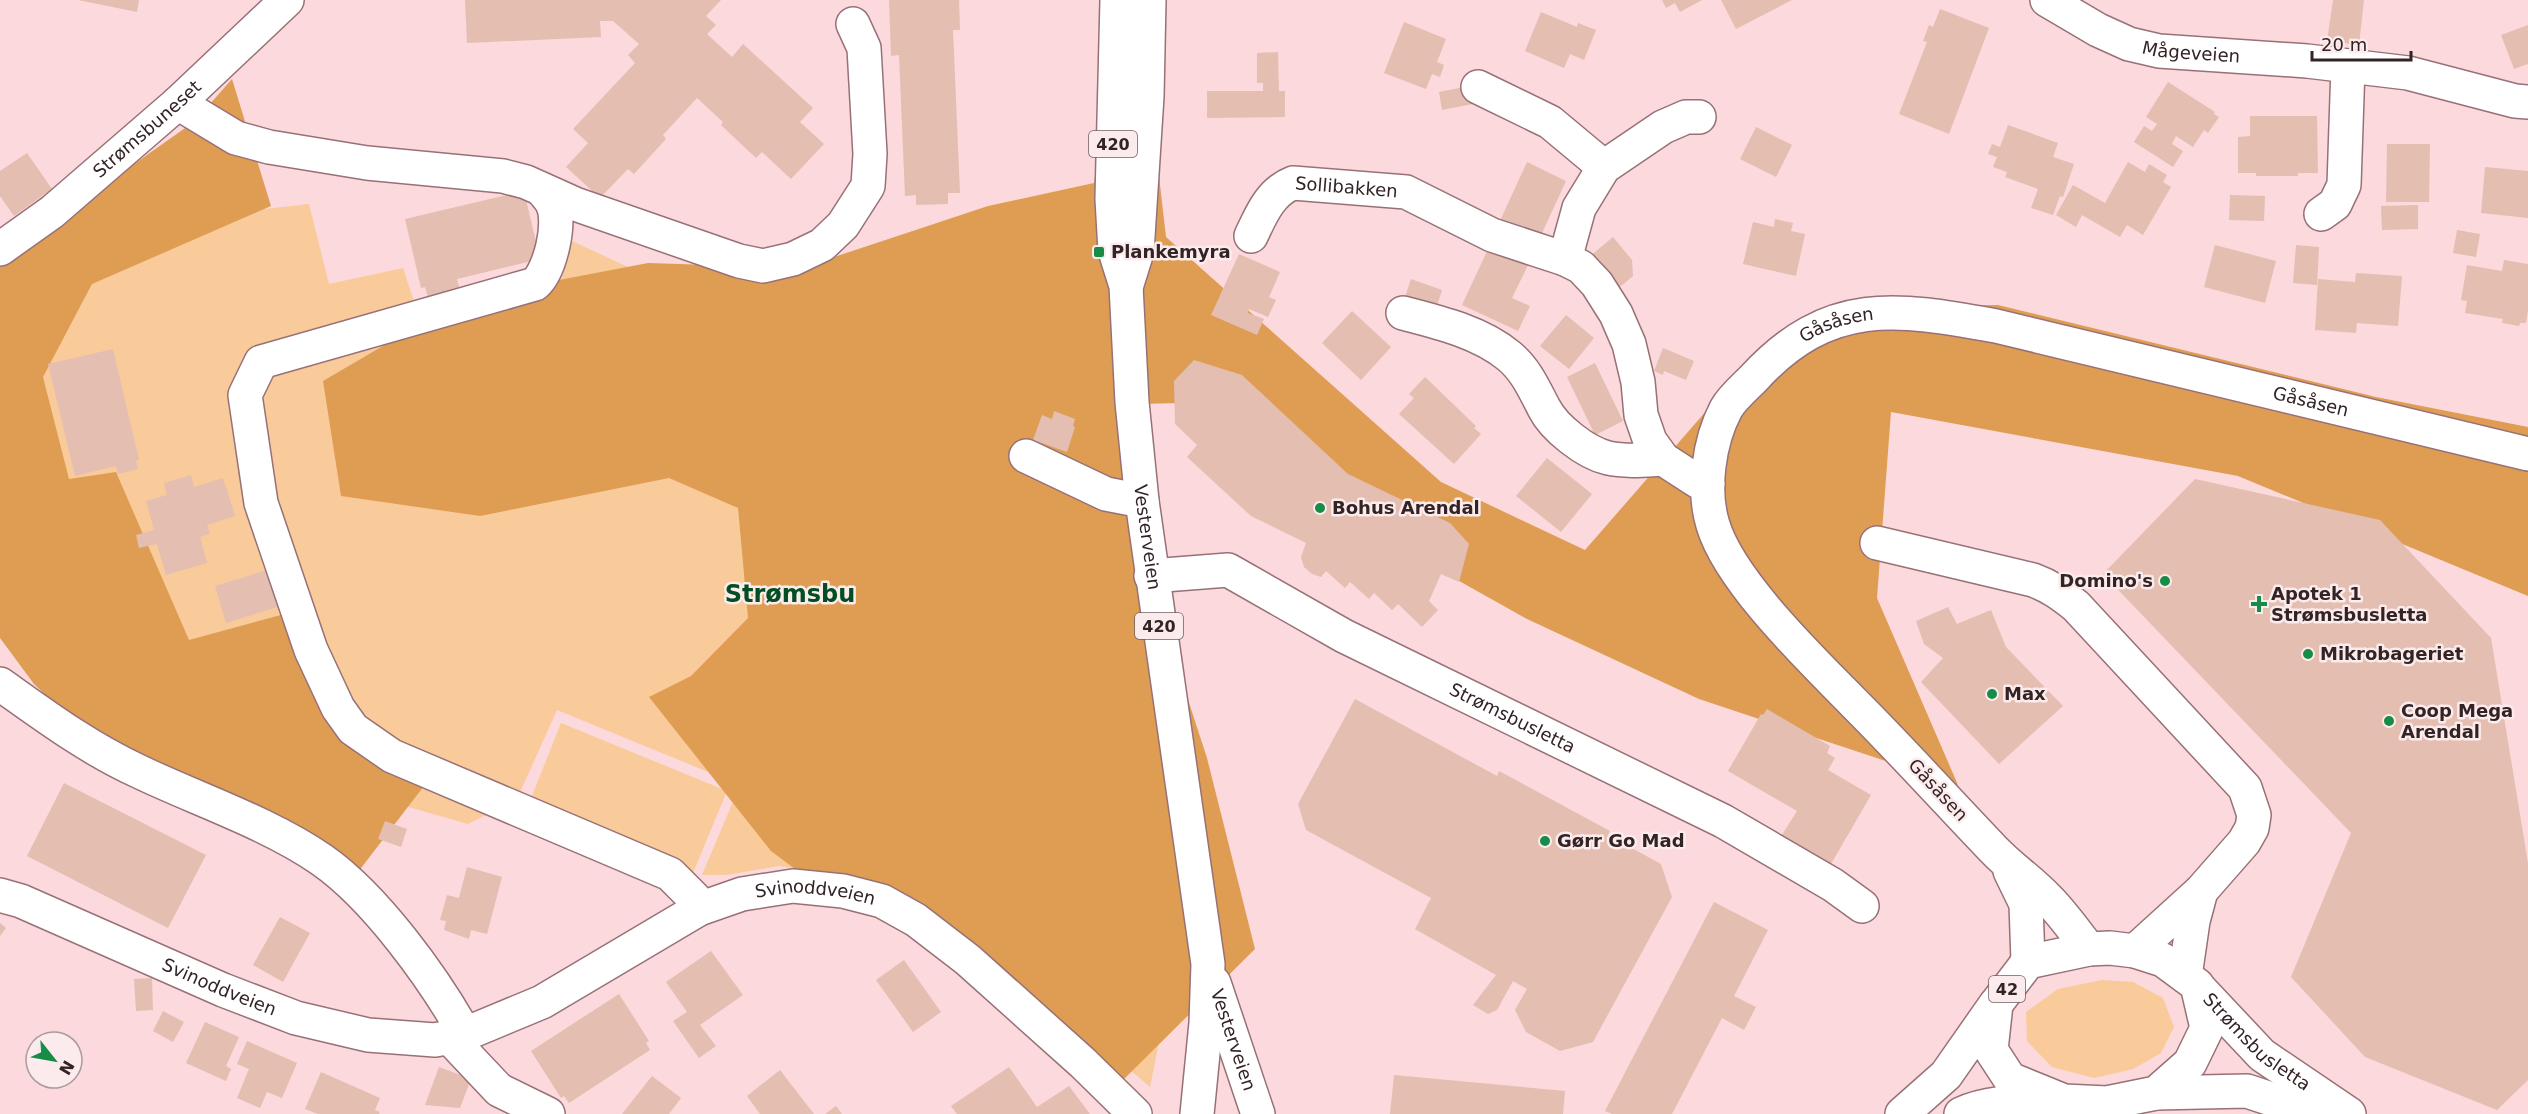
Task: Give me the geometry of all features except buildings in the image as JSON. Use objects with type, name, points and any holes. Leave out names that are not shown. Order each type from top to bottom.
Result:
[{"type":"street","name":"Strømsbuneset","points":[[0,249],[52,212],[178,103],[287,0]]},
{"type":"street","name":"Vesterveien","points":[[1117,0],[1112,199],[1115,251],[1126,286],[1132,402],[1151,576],[1208,964],[1258,1114]]},
{"type":"street","name":"Vesterveien","points":[[1126,286],[1137,252],[1147,96],[1149,0]]},
{"type":"street","name":"Mågeveien","points":[[2047,0],[2098,30],[2129,44],[2159,51],[2408,73],[2505,99],[2528,102]]},
{"type":"street","points":[[178,103],[236,138],[269,147],[366,163],[503,176],[526,182],[543,191],[728,257],[763,266],[793,259],[822,245],[843,225],[868,186],[870,154],[864,48],[853,24]]},
{"type":"street","points":[[2321,214],[2336,204],[2343,185],[2348,66]]},
{"type":"street","points":[[1478,87],[1550,122],[1604,167]]},
{"type":"street","points":[[1565,259],[1579,208],[1604,167],[1663,127],[1686,117],[1699,117]]},
{"type":"street","name":"Sollibakken","points":[[1251,236],[1265,206],[1281,188],[1293,183],[1406,192],[1491,235],[1565,259],[1581,267],[1597,284],[1616,314],[1631,354],[1638,382],[1641,415],[1650,441],[1663,459],[1697,481],[1708,484]]},
{"type":"street","points":[[543,191],[553,204],[555,222],[549,265],[543,277],[535,284],[261,362],[245,395],[261,503],[311,650],[338,708],[353,729],[392,756],[670,874],[694,898],[699,909]]},
{"type":"street","points":[[1403,313],[1445,324],[1487,342],[1508,354],[1524,370],[1555,424],[1580,444],[1607,458],[1638,461],[1663,459]]},
{"type":"street","name":"Gåsåsen","points":[[2089,950],[2049,900],[2005,861],[1809,657],[1764,606],[1720,544],[1713,525],[1708,499],[1708,484],[1710,458],[1726,408],[1760,371],[1801,339],[1829,322],[1865,313],[1931,314],[1996,326],[2528,454]]},
{"type":"street","points":[[1026,456],[1106,494],[1142,501]]},
{"type":"street","points":[[1877,543],[2046,584],[2076,606],[2245,789],[2254,815],[2252,828],[2244,842],[2201,891],[2135,951]]},
{"type":"street","name":"Strømsbusletta","points":[[1151,576],[1228,570],[1344,636],[1723,821],[1833,885],[1862,906]]},
{"type":"street","points":[[0,684],[75,737],[136,771],[261,826],[320,858],[338,872],[383,919],[442,993],[457,1036],[499,1090],[548,1114]]},
{"type":"street","name":"Gåsåsen","points":[[2005,861],[2026,904],[2028,962]]},
{"type":"street","name":"Svinoddveien","points":[[0,895],[21,901],[223,990],[296,1018],[368,1035],[435,1040],[457,1036],[542,1002],[699,909],[742,894],[793,886],[843,891],[882,901],[916,920],[968,960],[1083,1063],[1135,1114]]},
{"type":"street","points":[[2191,981],[2193,921],[2201,891]]},
{"type":"street","name":"42","points":[[1902,1114],[1946,1076],[2028,962],[2110,948],[2135,951],[2163,960],[2191,981],[2207,1028],[2190,1063],[2156,1093],[2107,1103],[2064,1101],[2002,1103],[1971,1109],[1960,1114]]},
{"type":"street","name":"Vesterveien","points":[[1197,1114],[1206,1023],[1208,964]]},
{"type":"street","name":"Strømsbusletta","points":[[2191,981],[2262,1055],[2349,1114]]},
{"type":"street","name":"42","points":[[1996,1004],[1991,1050],[2010,1079],[2064,1101]]},
{"type":"street","name":"Strømsbusletta","points":[[2156,1093],[2247,1091],[2316,1114]]},
{"type":"shaded area","points":[[1130,0],[1151,107],[1166,237],[1441,482],[1585,550],[1714,402],[1846,307],[1998,305],[2376,397],[2528,427],[2528,596],[2238,476],[1891,412],[1877,598],[1958,785],[1699,699],[1527,619],[1354,522],[1183,403],[1136,404],[1146,571],[1207,758],[1255,949],[1117,1086],[1034,1001],[863,911],[843,905],[771,851],[649,697],[691,676],[748,618],[738,508],[669,478],[480,516],[341,496],[323,381],[465,298],[648,263],[801,268],[988,206],[1094,183]]},
{"type":"shaded area","points":[[232,79],[271,206],[92,284],[43,377],[69,479],[116,472],[189,640],[292,612],[330,704],[427,782],[355,876],[108,755],[34,684],[0,638],[0,255],[45,227],[195,121]]},
{"type":"shaded area","points":[[309,204],[329,284],[403,268],[424,332],[546,304],[572,241],[714,307],[1166,1007],[1150,1087],[959,923],[836,874],[779,866],[727,875],[702,875],[740,785],[557,710],[517,799],[468,824],[241,759],[170,756],[0,297],[179,219]]},
{"type":"shaded area","points":[[561,723],[727,791],[693,873],[528,806]]},
{"type":"shaded area","points":[[2102,980],[2133,982],[2163,998],[2174,1027],[2161,1053],[2133,1069],[2094,1078],[2052,1067],[2027,1041],[2026,1012],[2058,989]]},
{"type":"place","name":"Plankemyra","points":[[1099,252]]},
{"type":"place","name":"Bohus Arendal","points":[[1320,508]]},
{"type":"place","name":"Domino's","points":[[2165,581]]},
{"type":"place","name":"Apotek 1 Strømsbusletta","points":[[2259,604]]},
{"type":"place","name":"Mikrobageriet","points":[[2308,654]]},
{"type":"place","name":"Max","points":[[1992,694]]},
{"type":"place","name":"Coop Mega Arendal","points":[[2389,721]]},
{"type":"place","name":"Gørr Go Mad","points":[[1545,841]]},
{"type":"district","name":"Strømsbu","points":[[790,594]]}]
